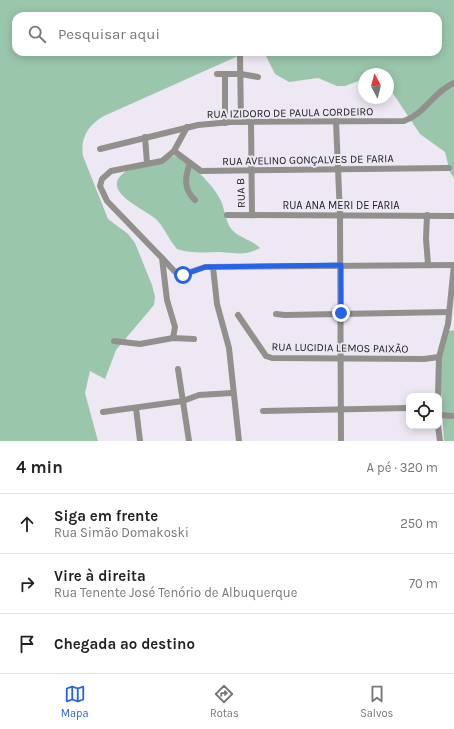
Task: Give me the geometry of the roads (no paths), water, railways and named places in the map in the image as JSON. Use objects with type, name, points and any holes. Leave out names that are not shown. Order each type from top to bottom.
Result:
[{"type":"street","points":[[240,56],[241,122]]},
{"type":"street","points":[[217,74],[241,74],[258,77]]},
{"type":"street","points":[[225,74],[225,122]]},
{"type":"street","name":"RUA IZIDORO DE PAULA CORDEIRO","points":[[100,148],[187,127],[225,122],[404,121],[417,115],[438,93],[454,83]]},
{"type":"street","points":[[336,121],[339,169],[341,265],[341,441]]},
{"type":"street","name":"RUA B","points":[[251,122],[250,170],[252,215]]},
{"type":"street","points":[[187,127],[174,151],[158,163],[111,171],[102,179],[100,186],[107,201],[179,276],[194,270],[213,267],[428,264],[454,265],[449,312],[451,325],[439,357],[438,393]]},
{"type":"street","points":[[145,137],[147,164]]},
{"type":"street","name":"RUA AVELINO GONÇALVES DE FARIA","points":[[174,151],[201,171],[449,168]]},
{"type":"street","points":[[190,163],[186,182],[190,195],[195,200]]},
{"type":"street","name":"RUA ANA MERI DE FARIA","points":[[227,215],[454,216]]},
{"type":"street","points":[[427,215],[426,239],[428,264]]},
{"type":"street","points":[[162,258],[166,300],[174,327],[172,338]]},
{"type":"street","points":[[213,267],[217,304],[229,348],[232,393],[239,441]]},
{"type":"street","points":[[276,314],[449,312]]},
{"type":"street","name":"RUA LUCIDIA LEMOS PAIXÃO","points":[[238,315],[266,356],[272,358],[424,359],[439,357]]},
{"type":"street","points":[[114,341],[140,344],[172,338],[194,339]]},
{"type":"street","points":[[178,369],[189,441]]},
{"type":"street","points":[[103,412],[183,401],[199,396],[232,393]]},
{"type":"street","points":[[136,408],[140,441]]},
{"type":"street","points":[[263,411],[406,408]]},
{"type":"street","points":[[442,415],[454,416]]},
{"type":"street","points":[[438,429],[440,441]]}]
